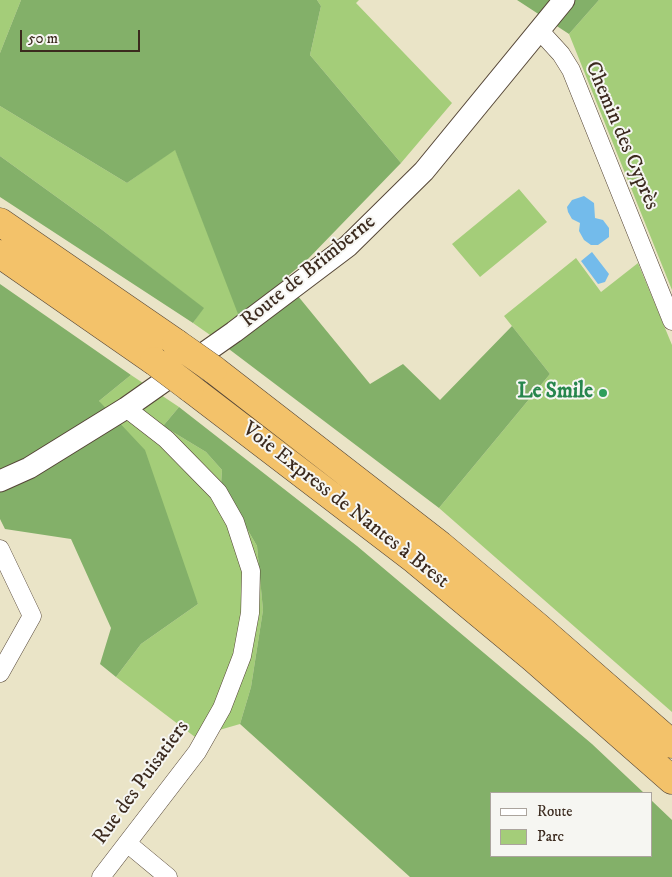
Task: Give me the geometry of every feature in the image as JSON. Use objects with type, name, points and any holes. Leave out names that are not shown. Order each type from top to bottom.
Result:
[{"type":"highway","name":"Voie Express de Nantes à Brest","points":[[0,222],[213,369],[440,545],[538,627],[672,744]]},
{"type":"highway","name":"Voie Express de Nantes à Brest","points":[[0,254],[154,361],[415,560],[554,676],[672,780]]},
{"type":"street","name":"Route de Brimberne","points":[[0,481],[30,468],[126,408],[234,332],[348,246],[424,171],[564,0]]},
{"type":"street","name":"Chemin des Cyprès","points":[[539,30],[561,54],[571,70],[672,321]]},
{"type":"street","name":"Rue des Puisatiers","points":[[101,877],[198,752],[222,708],[242,656],[250,612],[251,571],[235,522],[218,492],[166,439],[126,408]]},
{"type":"street","points":[[0,549],[4,567],[32,616],[0,673]]},
{"type":"street","points":[[127,843],[168,877]]},
{"type":"green space","points":[[0,0],[21,0],[0,53]]},
{"type":"green space","points":[[21,0],[317,0],[321,6],[310,55],[401,163],[306,261],[284,279],[370,384],[403,364],[440,400],[512,326],[550,374],[439,508],[213,337],[238,314],[175,150],[127,183],[0,106],[0,53]]},
{"type":"green space","points":[[317,0],[359,0],[356,3],[452,103],[401,163],[310,55],[321,6]]},
{"type":"green space","points":[[517,0],[599,0],[569,34]]},
{"type":"green space","points":[[599,0],[672,0],[672,290],[569,34]]},
{"type":"green space","points":[[0,106],[127,183],[175,149],[239,314],[213,337],[193,323],[203,308],[101,229],[0,156]]},
{"type":"green space","points":[[0,156],[101,229],[204,308],[193,323],[0,197]]},
{"type":"green space","points":[[519,189],[547,222],[480,277],[452,244]]},
{"type":"green space","points":[[576,258],[601,292],[638,263],[672,345],[672,712],[439,508],[550,374],[504,316]]},
{"type":"green space","points":[[0,284],[131,375],[99,401],[145,450],[198,604],[141,644],[116,677],[100,664],[111,628],[71,539],[5,529],[0,519]]},
{"type":"green space","points":[[131,375],[179,407],[163,426],[206,452],[222,470],[221,484],[257,546],[263,610],[251,687],[240,724],[195,737],[116,677],[141,644],[198,604],[99,401]]},
{"type":"green space","points":[[179,407],[357,546],[592,744],[643,792],[490,792],[490,857],[652,857],[652,801],[672,820],[672,877],[410,877],[240,724],[251,687],[263,610],[257,546],[221,484],[222,470],[206,452],[163,426]]},
{"type":"water","points":[[584,196],[594,203],[595,218],[603,220],[609,228],[609,237],[598,245],[591,245],[584,240],[579,231],[580,223],[572,219],[568,212],[567,207],[572,200]]},
{"type":"water","points":[[592,252],[609,274],[605,282],[598,284],[581,261]]},
{"type":"place","name":"Le Smile","points":[[603,393]]}]
